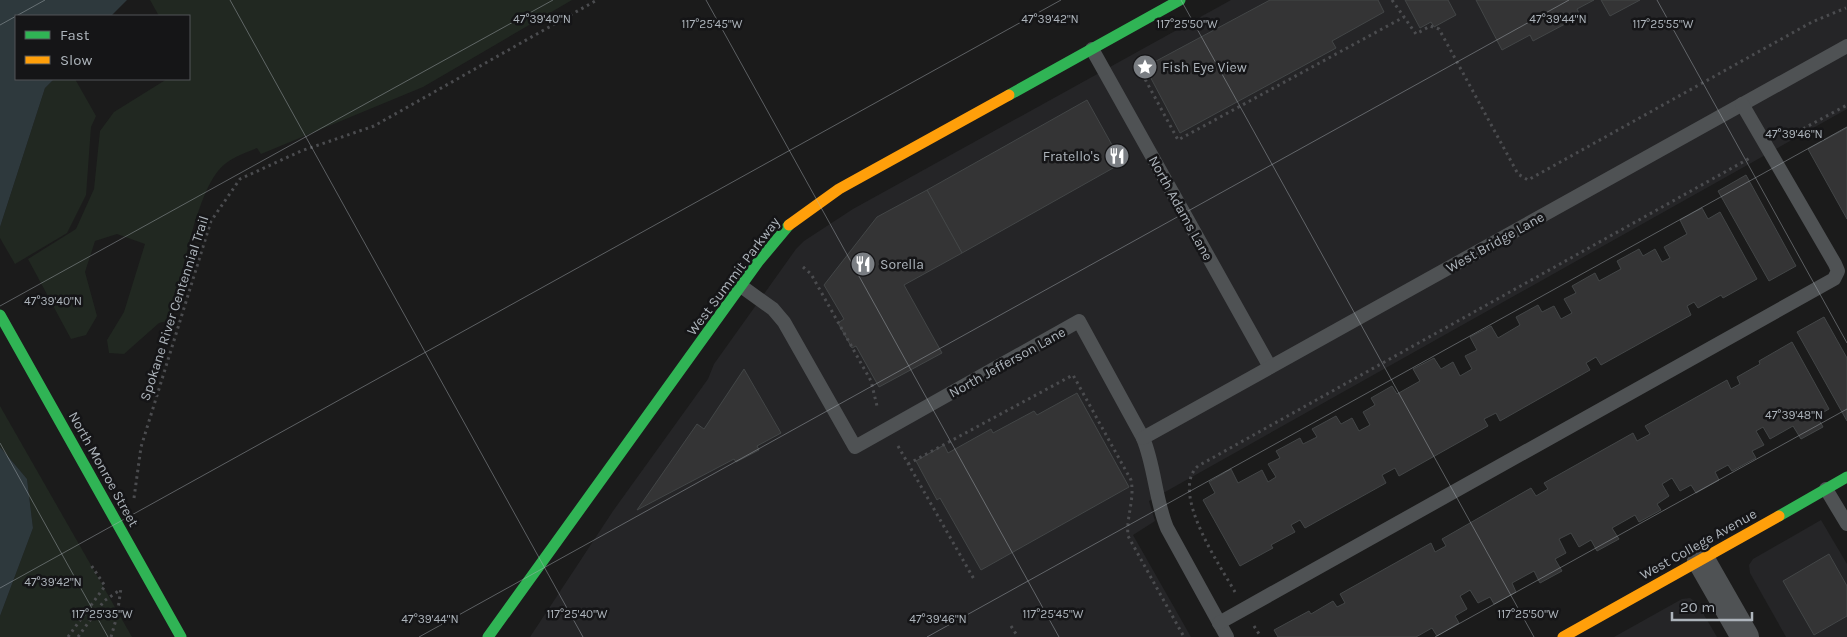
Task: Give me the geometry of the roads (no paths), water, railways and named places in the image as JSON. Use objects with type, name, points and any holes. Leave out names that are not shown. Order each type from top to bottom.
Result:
[{"type":"street","name":"West Summit Parkway","points":[[488,637],[741,286],[782,233],[806,210],[822,199],[1180,0]]},
{"type":"street","name":"North Monroe Street","points":[[0,315],[181,637]]},
{"type":"street","name":"West College Avenue","points":[[1563,637],[1847,477]]},
{"type":"street","points":[[1701,560],[1738,635]]},
{"type":"lane","name":"West Bridge Lane","points":[[1142,438],[1847,46]]},
{"type":"lane","name":"North Adams Lane","points":[[1092,48],[1270,367]]},
{"type":"lane","points":[[1219,623],[1834,279],[1838,271],[1835,264],[1742,104]]},
{"type":"lane","name":"North Jefferson Lane","points":[[741,286],[772,309],[784,322],[855,447],[1079,321],[1142,438],[1152,466],[1164,522],[1227,637]]},
{"type":"lane","points":[[1826,489],[1847,524]]},
{"type":"place","name":"Fish Eye View","points":[[1145,67]]},
{"type":"place","name":"Fratello's","points":[[1117,156]]},
{"type":"place","name":"Sorella","points":[[863,264]]}]
